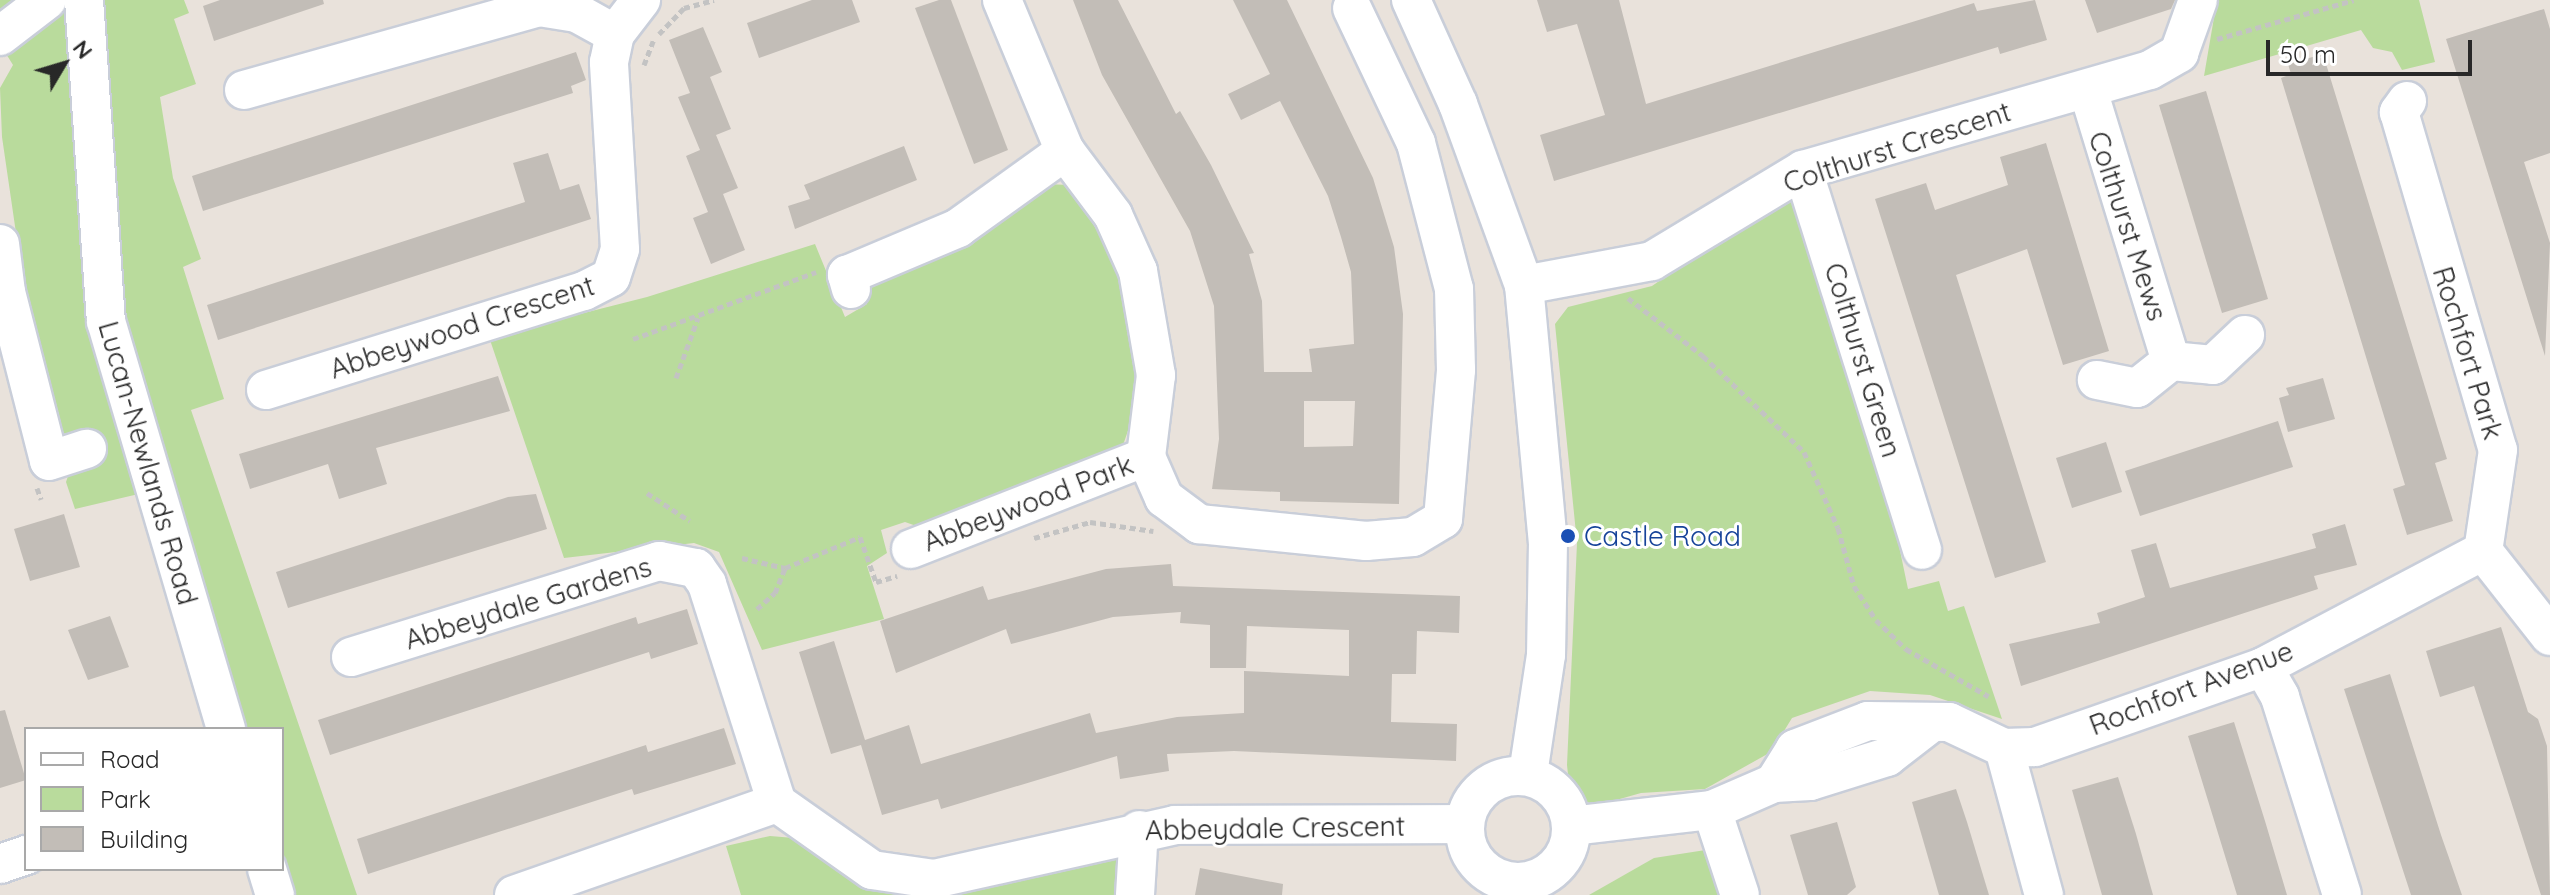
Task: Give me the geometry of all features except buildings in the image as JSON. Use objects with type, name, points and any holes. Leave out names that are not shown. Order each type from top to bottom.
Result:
[{"type":"street","points":[[0,36],[47,0]]},
{"type":"street","name":"Lucan-Newlands Road","points":[[84,0],[106,321],[225,727]]},
{"type":"street","name":"Abbeywood Crescent","points":[[266,390],[584,291],[611,277],[620,249],[609,62],[615,34],[641,0]]},
{"type":"street","points":[[1002,0],[1065,151],[1113,215],[1138,271],[1156,375],[1146,457],[1164,498],[1199,524],[1366,541],[1413,537],[1443,519],[1456,370],[1454,289],[1416,143],[1352,8]]},
{"type":"street","points":[[1411,0],[1458,104],[1524,285],[1548,542],[1546,655],[1528,774]]},
{"type":"street","name":"Colthurst Crescent","points":[[1524,285],[1652,261],[1803,170],[2088,90],[2179,53],[2198,0]]},
{"type":"street","points":[[244,90],[539,7],[577,13],[615,34]]},
{"type":"street","name":"Colthurst Mews","points":[[2088,90],[2171,361]]},
{"type":"street","name":"Rochfort Park","points":[[2407,101],[2399,112],[2498,450],[2483,551]]},
{"type":"street","points":[[835,280],[958,228],[1065,151]]},
{"type":"street","name":"Colthurst Green","points":[[1803,170],[1922,550]]},
{"type":"street","points":[[0,244],[9,307],[49,461],[87,449]]},
{"type":"street","points":[[2097,380],[2137,388],[2171,361],[2213,365],[2245,335]]},
{"type":"street","name":"Abbeywood Park","points":[[908,562],[1146,457]]},
{"type":"street","points":[[2483,551],[2550,636]]},
{"type":"street","name":"Rochfort Avenue","points":[[2004,748],[2035,747],[2263,667],[2483,551]]},
{"type":"street","name":"Abbeydale Gardens","points":[[351,657],[659,561],[683,564],[707,584],[777,803]]},
{"type":"street","points":[[2263,667],[2280,697],[2342,895]]},
{"type":"street","points":[[1571,826],[1712,810],[1774,783],[1810,781],[1887,757],[1931,723],[1949,722],[2004,748],[2044,895]]},
{"type":"street","points":[[1528,774],[1561,799],[1571,826],[1553,869],[1512,888],[1481,867],[1465,824],[1478,794],[1491,783],[1528,774]]},
{"type":"street","points":[[514,895],[777,803]]},
{"type":"street","name":"Abbeydale Crescent","points":[[777,803],[872,870],[934,879],[1139,830],[1465,824]]},
{"type":"street","points":[[1712,810],[1740,895]]},
{"type":"street","points":[[1135,895],[1139,830]]},
{"type":"street","points":[[0,864],[24,856]]},
{"type":"street","points":[[268,871],[275,895]]},
{"type":"path","points":[[2217,39],[2354,0]]},
{"type":"path","points":[[633,339],[835,280]]},
{"type":"path","points":[[1616,289],[1703,356],[1804,452],[1838,528],[1854,586],[1876,620],[1906,649],[1988,696]]},
{"type":"path","points":[[676,378],[698,318]]},
{"type":"path","points":[[647,493],[690,521]]},
{"type":"path","points":[[1029,539],[1090,522],[1160,532]]},
{"type":"path","points":[[742,558],[785,568],[860,537],[876,582],[908,562]]},
{"type":"path","points":[[757,609],[775,593],[785,568]]},
{"type":"green space","points":[[0,0],[184,0],[189,13],[174,19],[196,84],[160,97],[173,178],[201,259],[183,267],[224,399],[191,410],[357,895],[296,895],[284,857],[284,727],[242,727],[164,488],[75,509],[66,482],[83,432],[60,434],[36,370],[2,137],[0,88],[13,65],[0,44]]},
{"type":"green space","points":[[2217,0],[2419,0],[2435,62],[2402,70],[2392,52],[2373,48],[2361,30],[2204,76]]},
{"type":"green space","points":[[1043,184],[1070,185],[1120,269],[1144,384],[1121,451],[925,529],[905,522],[881,530],[887,553],[867,566],[884,619],[762,650],[719,552],[694,543],[564,558],[489,337],[647,297],[815,244],[845,317],[867,304],[868,279]]},
{"type":"green space","points":[[1779,199],[1794,200],[1904,526],[1898,541],[1908,589],[1939,581],[1948,611],[1964,606],[2002,719],[1930,695],[1870,691],[1792,718],[1771,752],[1705,789],[1641,793],[1595,806],[1570,793],[1567,765],[1577,543],[1555,324],[1568,307],[1652,286]]},
{"type":"green space","points":[[770,836],[794,838],[855,879],[1108,845],[1129,863],[1122,895],[741,895],[726,846]]},
{"type":"green space","points":[[1712,849],[1726,895],[1589,895],[1654,858]]},
{"type":"place","name":"Castle Road","points":[[1568,536]]}]
